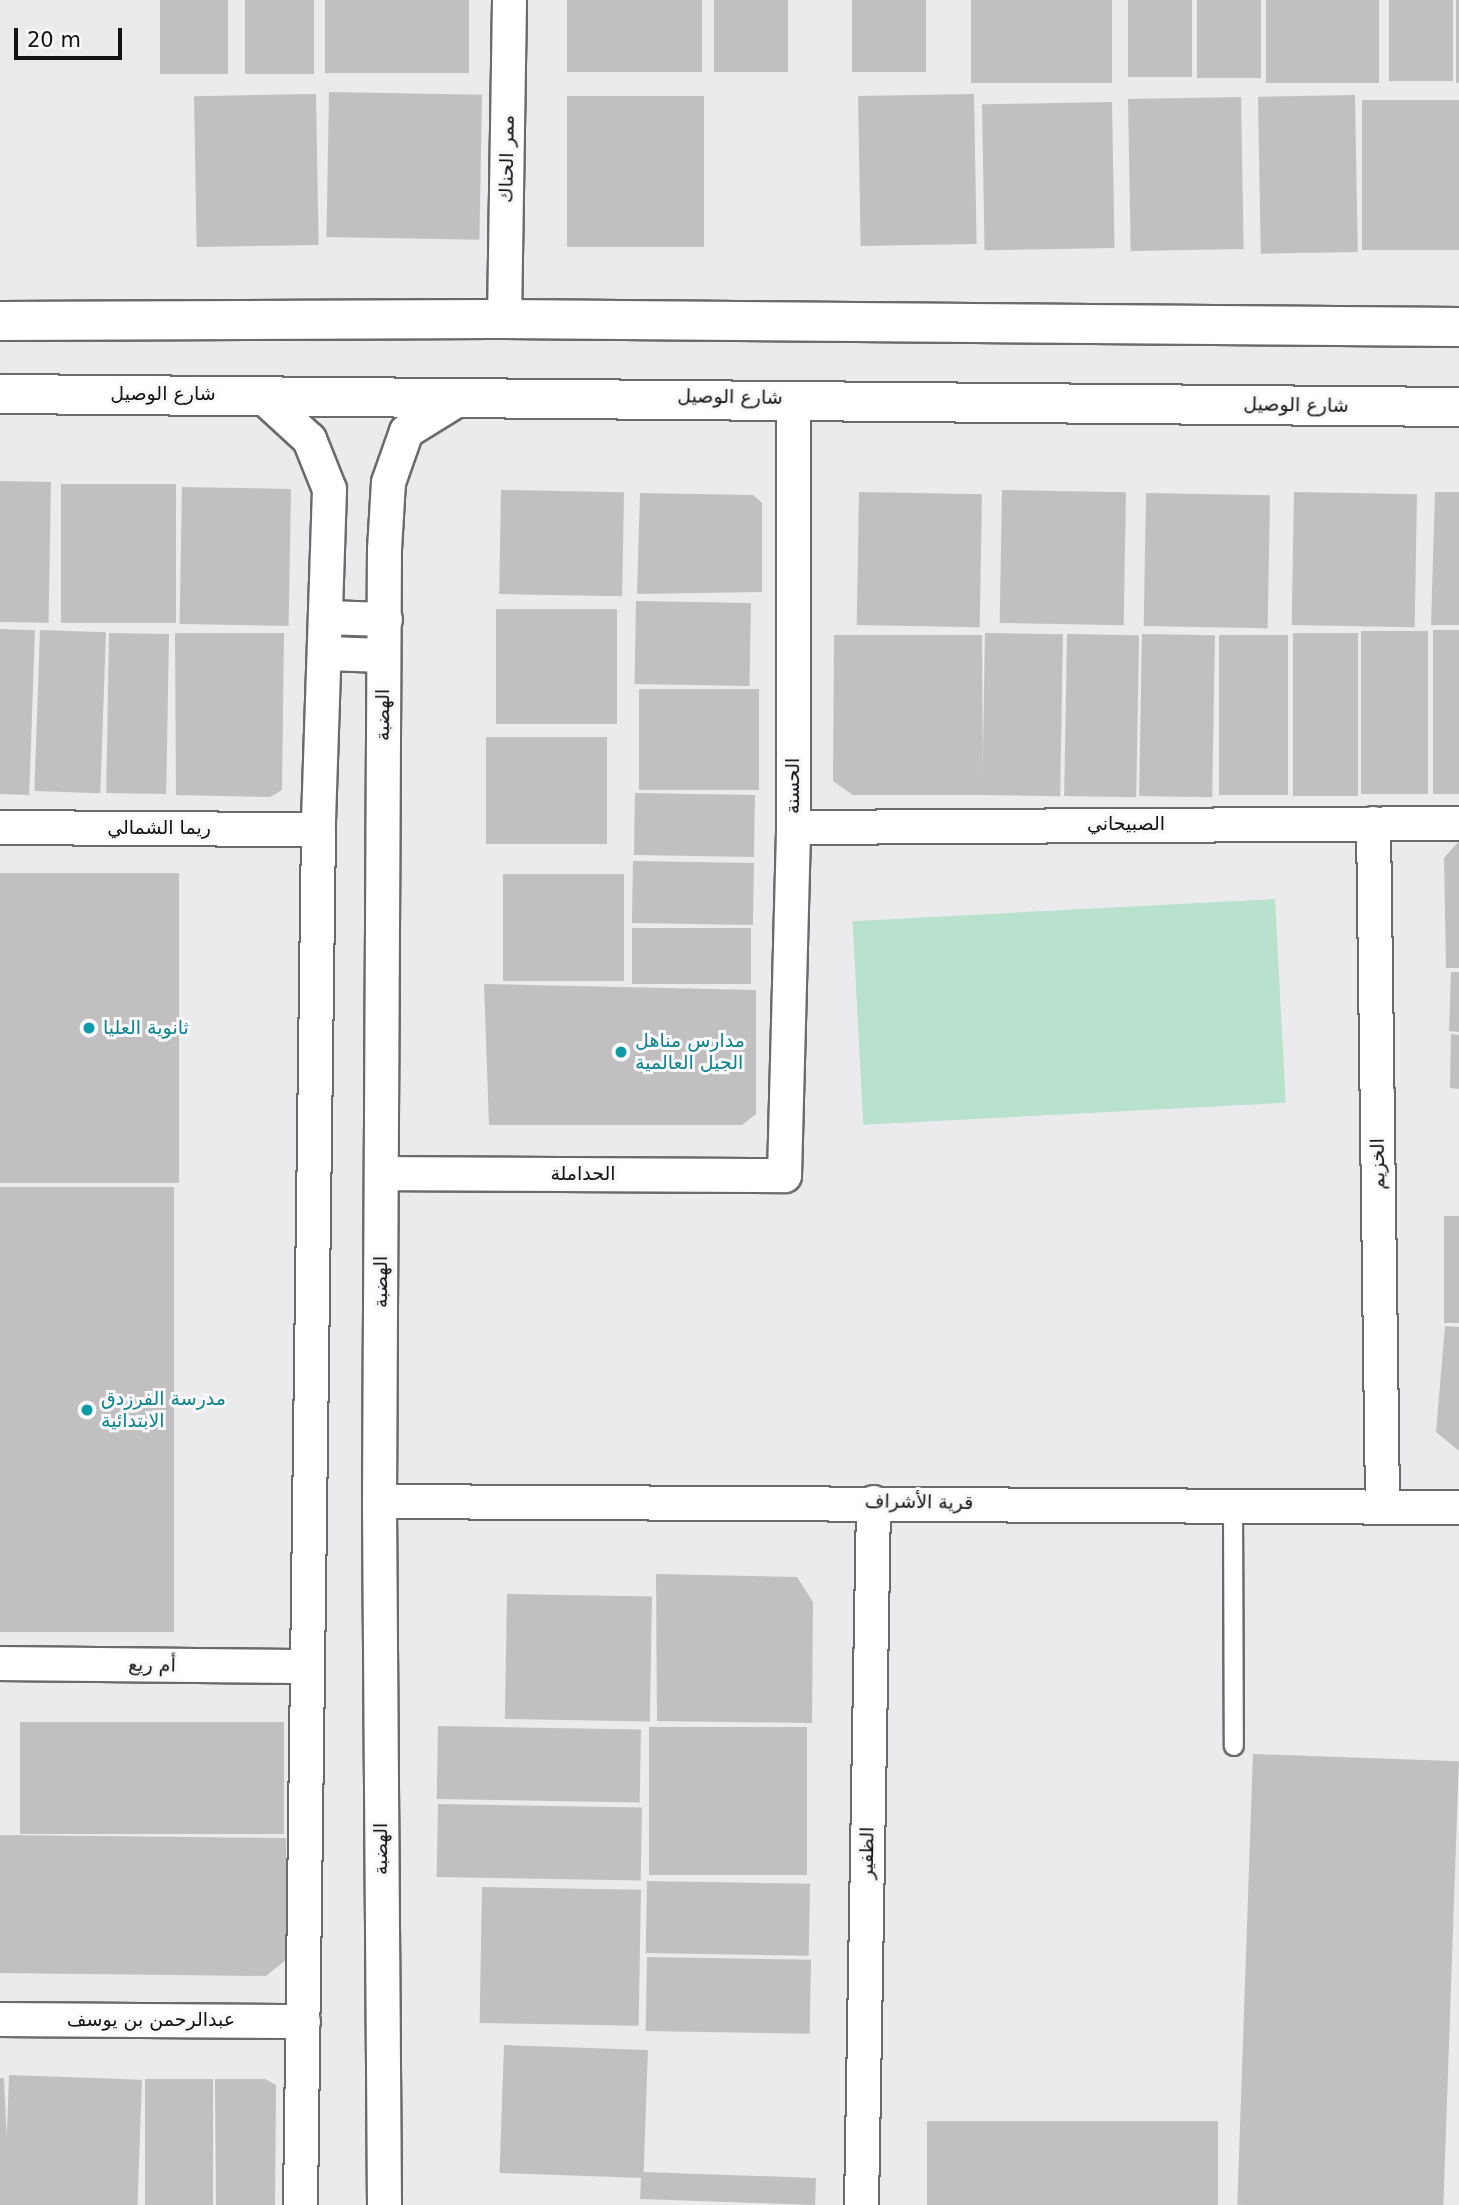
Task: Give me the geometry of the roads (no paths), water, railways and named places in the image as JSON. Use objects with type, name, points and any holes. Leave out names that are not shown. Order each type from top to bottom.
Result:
[{"type":"street","name":"ممر الحناك","points":[[504,319],[509,0]]},
{"type":"street","points":[[0,321],[504,319],[1459,327]]},
{"type":"street","name":"شارع الوصيل","points":[[0,394],[465,394],[1459,407]]},
{"type":"street","points":[[260,394],[309,439],[328,489],[326,653],[318,829],[304,1666],[300,2205]]},
{"type":"street","name":"الهضبة","points":[[384,2205],[379,1501],[383,655],[388,482],[406,431],[465,394]]},
{"type":"street","name":"الحسنة","points":[[784,1175],[793,827],[793,398]]},
{"type":"street","points":[[325,617],[385,619]]},
{"type":"street","points":[[326,653],[383,655]]},
{"type":"street","name":"الخزيم","points":[[1373,822],[1382,1506]]},
{"type":"street","name":"الصبيحاني","points":[[793,827],[1459,823]]},
{"type":"street","name":"ريما الشمالي","points":[[0,827],[318,829]]},
{"type":"street","name":"الحداملة","points":[[382,1173],[784,1175]]},
{"type":"street","name":"قرية الأشراف","points":[[379,1501],[1459,1507]]},
{"type":"street","name":"الظفير","points":[[861,2205],[873,1502]]},
{"type":"street","name":"أم ريع","points":[[0,1663],[304,1666]]},
{"type":"street","name":"عبدالرحمن بن يوسف","points":[[0,2019],[303,2021]]},
{"type":"lane","points":[[1233,1507],[1234,1746]]},
{"type":"place","name":"ثانوية العليا","points":[[89,1028]]},
{"type":"place","name":"مدارس مناهل الجيل العالمية","points":[[621,1052]]},
{"type":"place","name":"مدرسة الفرزدق الابتدائية","points":[[87,1410]]}]
